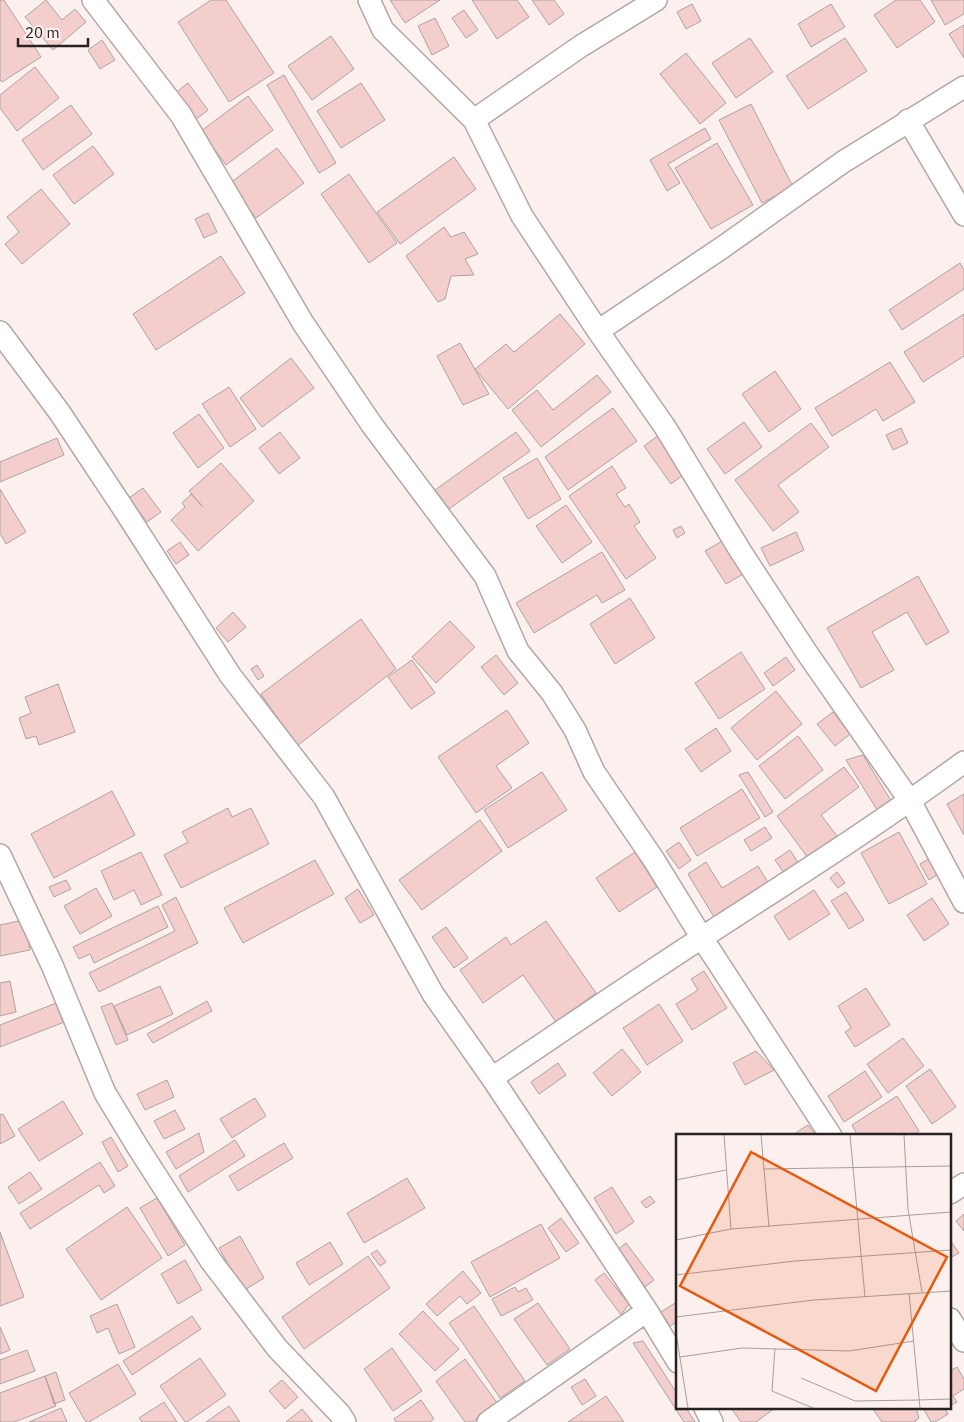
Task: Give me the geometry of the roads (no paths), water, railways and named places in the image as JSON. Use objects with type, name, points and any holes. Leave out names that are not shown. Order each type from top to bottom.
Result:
[{"type":"street","points":[[93,0],[181,115],[303,323],[372,425],[485,576],[518,651],[552,693],[576,730],[594,772],[654,860],[702,938],[830,1134]]},
{"type":"street","points":[[369,0],[383,30],[474,120],[522,216],[598,331],[665,427],[741,552],[807,653],[910,801],[964,902]]},
{"type":"street","points":[[474,120],[581,46],[656,0]]},
{"type":"street","points":[[598,331],[723,247],[844,162],[908,120],[964,87]]},
{"type":"street","points":[[908,120],[964,216]]},
{"type":"street","points":[[0,332],[60,413],[126,511],[230,675],[324,797],[433,994],[492,1078],[647,1311],[676,1359]]},
{"type":"street","points":[[492,1078],[806,871],[964,762]]},
{"type":"street","points":[[0,855],[52,965],[105,1092],[134,1141],[211,1261],[277,1348],[340,1414],[345,1422]]},
{"type":"street","points":[[952,1192],[964,1184]]},
{"type":"street","points":[[488,1422],[647,1311]]},
{"type":"street","points":[[952,1322],[964,1341]]},
{"type":"street","points":[[706,1410],[712,1422]]}]
